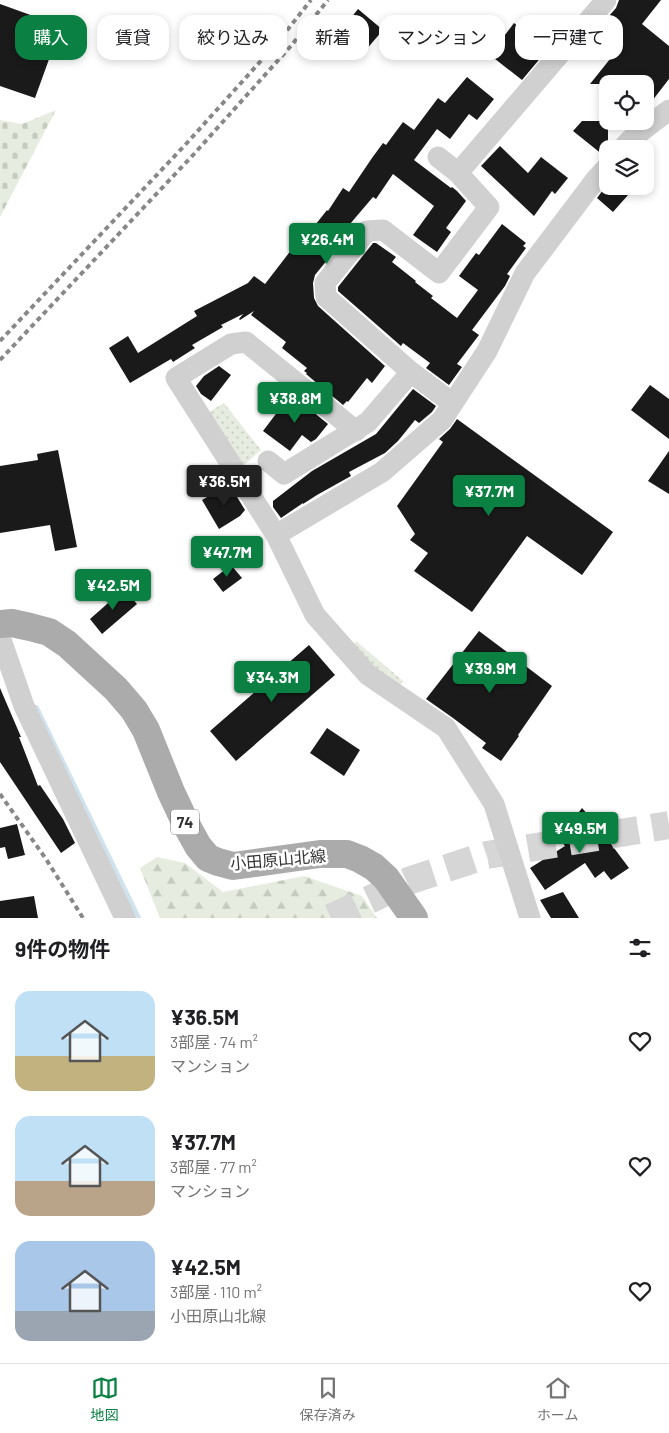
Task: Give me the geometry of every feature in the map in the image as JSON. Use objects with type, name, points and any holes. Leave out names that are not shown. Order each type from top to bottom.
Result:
[{"type":"main road","name":"小田原山北線","points":[[4,628],[30,627],[49,632],[67,644],[116,688],[134,710],[146,730],[187,826],[198,846],[208,858],[233,866],[320,854],[347,854],[367,863],[386,878],[414,918]]},
{"type":"street","points":[[458,173],[606,0]]},
{"type":"street","points":[[630,140],[669,110]]},
{"type":"street","points":[[438,157],[458,173],[489,207],[439,273],[382,230],[367,231],[325,283],[326,297],[411,372],[452,403]]},
{"type":"street","points":[[276,535],[382,472],[442,420],[486,351],[526,273],[599,176]]},
{"type":"street","points":[[356,431],[246,342],[231,344],[176,378],[276,535],[316,615],[368,676],[446,728],[494,804],[530,918]]},
{"type":"street","points":[[268,461],[284,474],[356,431],[368,422],[411,372]]},
{"type":"street","points":[[4,628],[24,706],[125,918]]},
{"type":"green space","points":[[56,110],[0,217],[0,120],[22,124]]},
{"type":"green space","points":[[224,403],[261,450],[244,465],[207,413]]},
{"type":"green space","points":[[356,641],[403,681],[396,691],[349,650]]},
{"type":"green space","points":[[157,857],[185,863],[223,892],[304,876],[362,896],[377,918],[160,918],[140,868]]},
{"type":"building","points":[[619,0],[661,0],[642,24],[669,46],[669,79],[654,98],[654,75],[599,75],[599,84],[590,84],[609,60],[623,60],[623,15],[610,15],[616,8]]},
{"type":"building","points":[[0,4],[30,15],[15,15],[15,60],[49,60],[35,98],[0,86]]},
{"type":"building","points":[[358,9],[365,15],[353,15]]},
{"type":"building","points":[[369,18],[379,27],[379,35],[369,46]]},
{"type":"building","points":[[514,23],[515,60],[539,60],[522,80],[496,60],[505,60],[505,35]]},
{"type":"building","points":[[467,77],[494,99],[477,120],[469,114],[450,139],[437,129],[414,160],[452,187],[466,201],[446,228],[451,232],[437,252],[413,235],[434,206],[393,174],[376,199],[373,197],[350,224],[354,227],[315,275],[313,283],[314,298],[318,306],[385,366],[372,383],[367,378],[348,402],[343,405],[306,374],[304,371],[307,368],[282,348],[286,342],[251,315],[254,311],[240,320],[243,314],[221,325],[223,327],[192,345],[195,348],[173,362],[171,359],[130,383],[109,348],[128,336],[138,353],[197,316],[194,311],[248,283],[254,276],[265,284],[302,236],[305,238],[328,211],[343,188],[349,192],[383,143],[386,145],[403,122],[414,130],[438,98],[445,103]]},
{"type":"building","points":[[582,121],[599,121],[599,130],[608,130],[608,140],[599,140],[599,152],[573,131]]},
{"type":"building","points":[[500,146],[528,173],[541,157],[568,178],[555,194],[552,191],[534,216],[481,166]]},
{"type":"building","points":[[599,195],[628,195],[613,212],[597,198]]},
{"type":"building","points":[[502,224],[526,243],[523,246],[526,248],[507,274],[510,276],[505,286],[472,330],[479,335],[457,364],[462,367],[449,385],[426,368],[430,363],[403,343],[401,346],[338,291],[338,287],[373,243],[376,243],[396,257],[392,262],[433,296],[431,298],[457,318],[478,290],[459,276],[476,253],[479,255]]},
{"type":"building","points":[[219,366],[231,375],[211,401],[201,394],[196,386],[204,376]]},
{"type":"building","points":[[650,385],[669,399],[669,439],[631,410]]},
{"type":"building","points":[[413,389],[436,406],[432,412],[419,423],[415,420],[398,441],[385,453],[349,472],[351,476],[303,503],[281,518],[273,507],[273,501],[312,471],[376,434]]},
{"type":"building","points":[[291,394],[328,424],[316,439],[311,442],[302,435],[290,451],[263,431]]},
{"type":"building","points":[[457,419],[613,532],[582,575],[527,536],[472,612],[414,571],[428,553],[410,540],[415,534],[397,506],[443,442],[439,439]]},
{"type":"building","points":[[58,450],[77,547],[55,551],[50,525],[0,533],[0,466],[38,460],[37,454]]},
{"type":"building","points":[[669,451],[669,494],[648,481]]},
{"type":"building","points":[[226,486],[230,493],[234,492],[245,510],[240,516],[219,529],[202,500]]},
{"type":"building","points":[[231,565],[242,578],[223,592],[213,579]]},
{"type":"building","points":[[124,589],[137,604],[102,634],[90,619]]},
{"type":"building","points":[[479,631],[552,686],[501,761],[482,748],[486,743],[426,699]]},
{"type":"building","points":[[309,645],[335,675],[236,761],[210,731]]},
{"type":"building","points":[[0,688],[21,737],[19,737],[38,786],[40,785],[63,819],[75,843],[61,853],[0,762]]},
{"type":"building","points":[[327,728],[360,750],[344,776],[310,753]]},
{"type":"building","points":[[582,808],[629,868],[611,880],[604,871],[595,878],[585,863],[545,890],[530,868],[565,846],[559,838]]},
{"type":"building","points":[[17,824],[25,855],[8,859],[5,847],[0,848],[0,828]]},
{"type":"building","points":[[563,892],[579,918],[551,918],[540,900]]},
{"type":"building","points":[[34,896],[38,918],[0,918],[0,901]]},
{"type":"waterway","points":[[36,708],[138,918]]},
{"type":"tunnel","points":[[331,918],[411,880],[487,855],[669,825]]},
{"type":"railway","points":[[0,341],[186,144],[277,43],[311,0]]},
{"type":"railway","points":[[0,360],[194,154],[290,47],[328,0]]},
{"type":"railway","points":[[0,794],[46,859],[83,918]]}]
